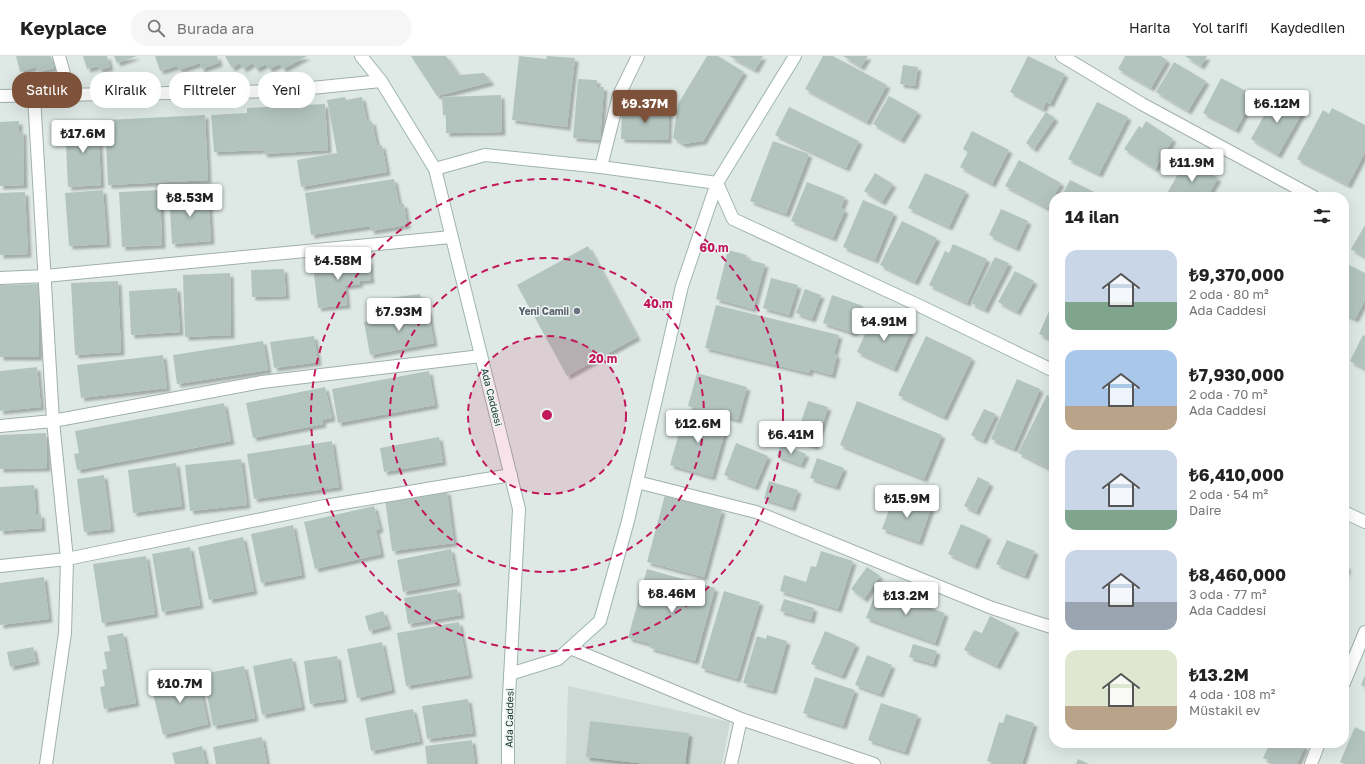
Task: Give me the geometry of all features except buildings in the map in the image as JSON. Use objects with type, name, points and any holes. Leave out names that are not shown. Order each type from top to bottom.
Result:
[{"type":"street","points":[[59,56],[64,72]]},
{"type":"street","name":"Ada Caddesi","points":[[361,56],[381,81],[435,169],[519,509],[508,715],[508,764]]},
{"type":"street","points":[[601,167],[619,95],[638,56]]},
{"type":"street","points":[[510,674],[558,659],[600,621],[628,521],[682,286],[716,183],[795,56]]},
{"type":"street","points":[[1062,56],[1142,104],[1305,192]]},
{"type":"street","points":[[82,95],[282,91],[381,81]]},
{"type":"street","points":[[0,96],[12,96]]},
{"type":"street","points":[[35,108],[53,421],[67,559],[65,634],[46,764]]},
{"type":"street","points":[[435,169],[485,155],[601,167],[716,183]]},
{"type":"street","points":[[716,183],[733,219],[920,306],[1049,369]]},
{"type":"street","points":[[0,278],[45,276],[451,237]]},
{"type":"street","points":[[0,426],[53,421],[262,382],[481,356]]},
{"type":"street","points":[[0,566],[67,559],[325,506],[511,475]]},
{"type":"street","points":[[637,482],[756,512],[992,608],[1049,626]]},
{"type":"street","points":[[1349,514],[1365,522]]},
{"type":"street","points":[[1349,670],[1365,632]]},
{"type":"street","points":[[570,648],[741,719],[874,764]]},
{"type":"street","points":[[731,764],[741,719]]},
{"type":"street","points":[[1311,764],[1317,748]]},
{"type":"shaded area","points":[[568,686],[730,722],[722,764],[566,764]]},
{"type":"place","name":"Yeni Camii","points":[[577,311]]}]
